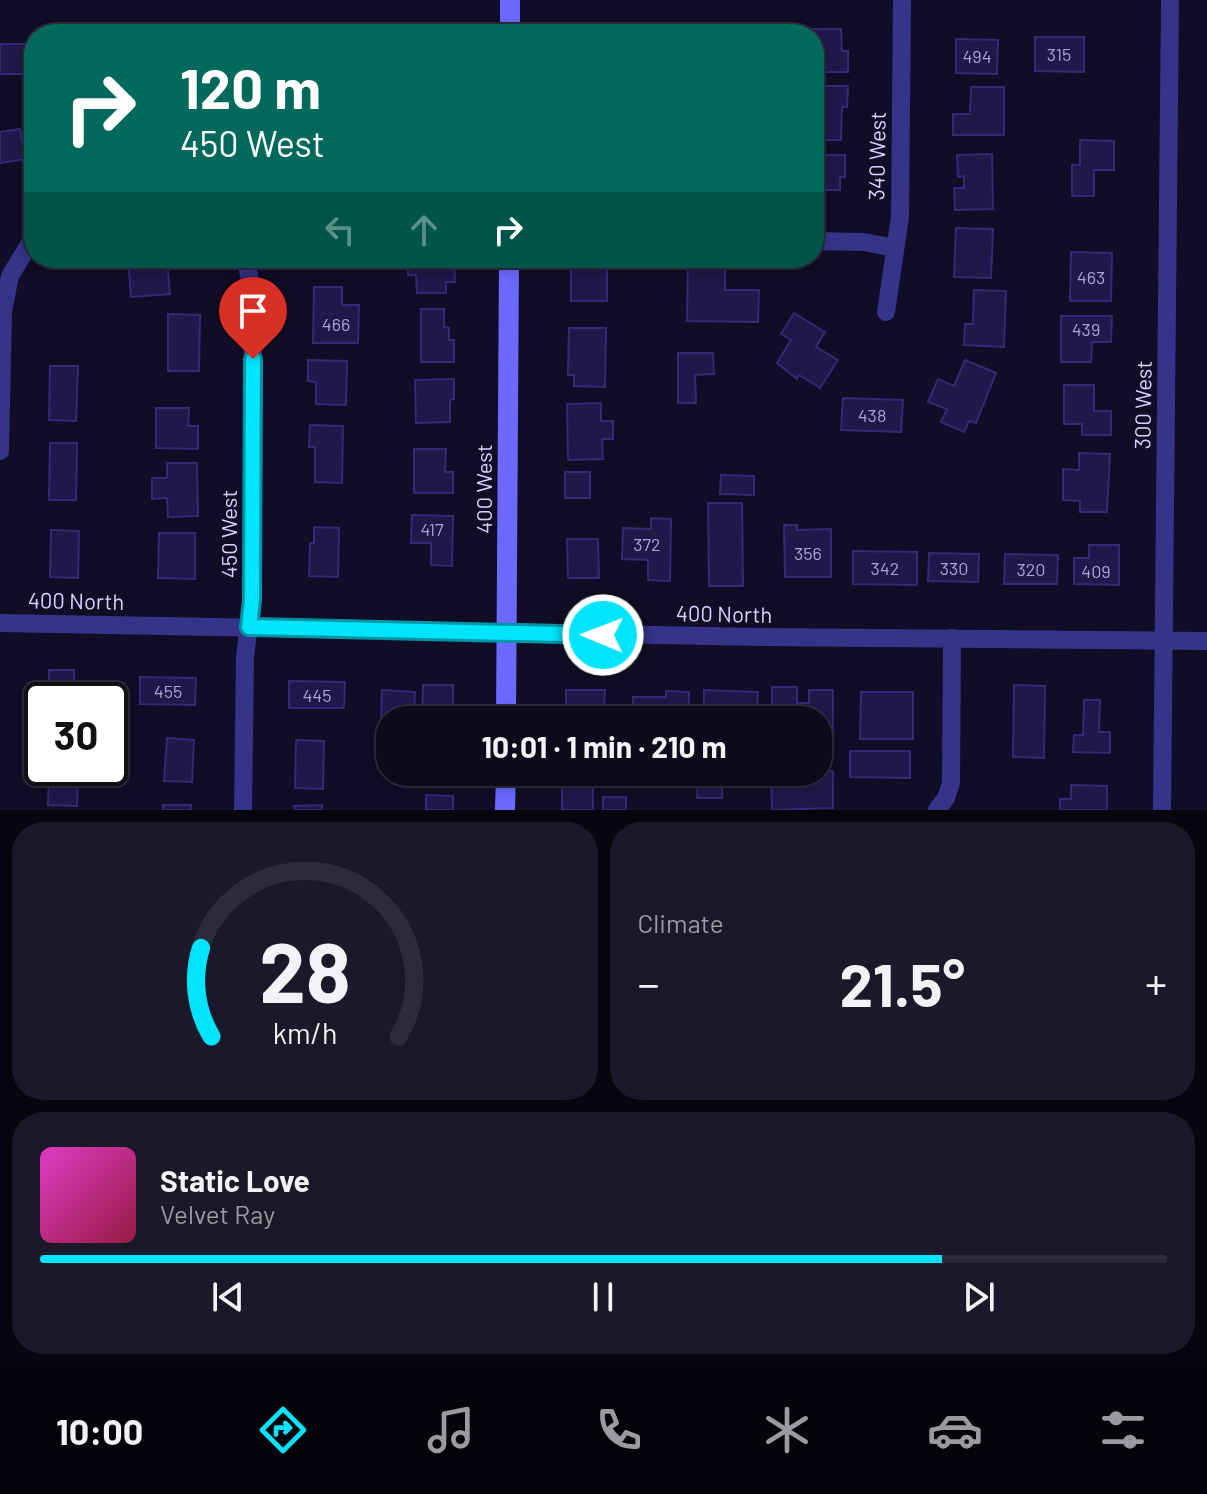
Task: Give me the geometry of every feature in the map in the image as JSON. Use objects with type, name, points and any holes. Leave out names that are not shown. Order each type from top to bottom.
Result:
[{"type":"street","points":[[510,0],[510,24]]},
{"type":"street","name":"340 West","points":[[886,312],[900,217],[902,0]]},
{"type":"street","name":"300 West","points":[[1162,810],[1170,0]]},
{"type":"street","points":[[824,241],[864,242],[895,248]]},
{"type":"street","points":[[0,451],[3,311],[10,276],[24,253]]},
{"type":"street","name":"450 West","points":[[243,810],[245,657],[252,600],[253,299],[248,268]]},
{"type":"street","name":"400 West","points":[[506,706],[509,268]]},
{"type":"street","name":"400 North","points":[[0,623],[506,633],[1207,641]]},
{"type":"street","points":[[937,810],[946,798],[951,783],[952,638]]},
{"type":"street","points":[[505,810],[506,786]]},
{"type":"building","points":[[824,29],[841,29],[842,51],[848,51],[848,72],[824,72]]},
{"type":"building","points":[[1035,37],[1084,37],[1084,72],[1035,71]]},
{"type":"building","points":[[956,39],[998,40],[997,74],[956,73]]},
{"type":"building","points":[[0,44],[24,44],[24,74],[0,74]]},
{"type":"building","points":[[824,86],[848,86],[847,107],[842,107],[841,140],[824,140]]},
{"type":"building","points":[[971,87],[1004,87],[1004,135],[953,135],[953,114],[970,114]]},
{"type":"building","points":[[20,129],[24,159],[0,163],[0,132]]},
{"type":"building","points":[[1080,140],[1114,141],[1114,170],[1094,170],[1094,196],[1072,196],[1072,165],[1080,165]]},
{"type":"building","points":[[992,154],[993,209],[955,210],[954,188],[964,188],[964,176],[958,177],[957,155]]},
{"type":"building","points":[[824,155],[845,155],[845,177],[840,177],[840,190],[824,190]]},
{"type":"building","points":[[956,228],[993,229],[991,278],[954,277]]},
{"type":"building","points":[[1071,252],[1112,253],[1111,301],[1070,301]]},
{"type":"building","points":[[129,268],[168,268],[170,294],[131,297]]},
{"type":"building","points":[[408,268],[454,268],[455,282],[446,282],[446,293],[417,293],[416,275],[408,275]]},
{"type":"building","points":[[571,268],[607,268],[607,301],[571,301]]},
{"type":"building","points":[[688,268],[725,268],[725,290],[759,290],[758,322],[687,321]]},
{"type":"building","points":[[314,287],[342,287],[342,305],[359,305],[358,343],[313,343]]},
{"type":"building","points":[[974,290],[1006,291],[1004,347],[964,345],[965,324],[973,324]]},
{"type":"building","points":[[421,309],[444,309],[444,327],[449,328],[449,340],[454,340],[454,362],[421,362]]},
{"type":"building","points":[[794,313],[825,332],[816,347],[838,360],[820,388],[799,375],[797,379],[777,363],[791,340],[781,334]]},
{"type":"building","points":[[168,314],[200,315],[199,371],[168,371]]},
{"type":"building","points":[[1061,316],[1112,316],[1111,342],[1092,342],[1091,362],[1061,362]]},
{"type":"building","points":[[569,328],[606,328],[605,387],[574,386],[574,375],[568,375]]},
{"type":"building","points":[[678,353],[713,353],[714,374],[695,375],[696,403],[678,403]]},
{"type":"building","points":[[308,360],[347,361],[346,405],[316,404],[316,382],[308,381]]},
{"type":"building","points":[[965,360],[996,373],[976,423],[969,421],[964,432],[941,422],[947,409],[928,402],[938,379],[954,386]]},
{"type":"building","points":[[50,366],[78,366],[76,421],[49,420]]},
{"type":"building","points":[[454,379],[450,422],[416,423],[415,380]]},
{"type":"building","points":[[1064,385],[1094,385],[1094,411],[1111,411],[1111,435],[1082,435],[1082,424],[1064,424]]},
{"type":"building","points":[[843,398],[903,400],[901,432],[841,430]]},
{"type":"building","points":[[601,403],[601,421],[613,421],[613,439],[602,439],[603,459],[568,460],[567,404]]},
{"type":"building","points":[[156,408],[189,408],[188,426],[198,426],[198,449],[156,448]]},
{"type":"building","points":[[310,425],[343,426],[342,483],[315,482],[315,447],[309,447]]},
{"type":"building","points":[[50,443],[77,443],[76,500],[49,500]]},
{"type":"building","points":[[414,449],[446,449],[445,472],[453,472],[453,493],[414,493]]},
{"type":"building","points":[[1079,453],[1110,454],[1107,512],[1080,512],[1080,501],[1063,500],[1063,469],[1079,470]]},
{"type":"building","points":[[167,463],[197,463],[198,516],[168,517],[167,498],[152,499],[152,478],[167,478]]},
{"type":"building","points":[[565,472],[590,472],[590,498],[565,498]]},
{"type":"building","points":[[721,475],[754,476],[754,495],[720,494]]},
{"type":"building","points":[[708,503],[742,503],[743,586],[709,586]]},
{"type":"building","points":[[412,515],[453,516],[452,566],[431,565],[431,543],[411,543]]},
{"type":"building","points":[[651,518],[671,519],[670,581],[648,580],[648,560],[622,559],[623,528],[651,529]]},
{"type":"building","points":[[784,525],[797,525],[797,530],[831,529],[831,577],[785,577]]},
{"type":"building","points":[[314,527],[339,528],[338,577],[309,576]]},
{"type":"building","points":[[51,530],[79,531],[78,578],[50,577]]},
{"type":"building","points":[[159,533],[195,533],[195,579],[158,578]]},
{"type":"building","points":[[567,539],[598,539],[599,578],[568,578]]},
{"type":"building","points":[[1089,545],[1119,545],[1119,585],[1074,584],[1074,558],[1089,558]]},
{"type":"building","points":[[853,551],[917,552],[917,585],[853,584]]},
{"type":"building","points":[[929,553],[979,554],[978,582],[928,581]]},
{"type":"building","points":[[1005,554],[1058,555],[1057,584],[1004,584]]},
{"type":"building","points":[[49,670],[74,670],[74,682],[49,682]]},
{"type":"building","points":[[140,677],[196,678],[195,705],[140,704]]},
{"type":"building","points":[[289,681],[345,682],[344,708],[289,708]]},
{"type":"building","points":[[423,685],[453,685],[453,706],[422,706]]},
{"type":"building","points":[[1014,685],[1045,686],[1044,758],[1013,757]]},
{"type":"building","points":[[772,687],[797,687],[797,703],[809,703],[809,690],[833,690],[833,743],[832,706],[772,706]]},
{"type":"building","points":[[382,690],[415,692],[414,706],[382,706]]},
{"type":"building","points":[[566,690],[605,690],[604,706],[566,706]]},
{"type":"building","points":[[704,690],[758,692],[758,706],[704,706]]},
{"type":"building","points":[[666,691],[689,692],[689,706],[633,706],[633,697],[666,697]]},
{"type":"building","points":[[861,692],[913,692],[913,739],[860,739]]},
{"type":"building","points":[[1084,700],[1100,700],[1099,732],[1110,732],[1110,753],[1073,752],[1074,735],[1083,735]]},
{"type":"building","points":[[167,738],[194,740],[192,782],[164,781]]},
{"type":"building","points":[[296,740],[324,741],[323,789],[295,788]]},
{"type":"building","points":[[850,751],[910,751],[910,778],[850,777]]},
{"type":"building","points":[[832,771],[833,808],[772,810],[771,786],[832,786]]},
{"type":"building","points":[[1071,785],[1107,786],[1107,810],[1060,810],[1060,799],[1071,799]]},
{"type":"building","points":[[49,786],[78,786],[77,806],[48,805]]},
{"type":"building","points":[[562,786],[593,786],[593,810],[562,810]]},
{"type":"building","points":[[697,786],[722,786],[722,798],[697,798]]},
{"type":"building","points":[[426,795],[453,796],[453,810],[426,810]]},
{"type":"building","points":[[603,797],[626,797],[626,810],[603,810]]},
{"type":"building","points":[[163,805],[191,805],[191,810],[163,810]]},
{"type":"building","points":[[322,805],[322,810],[295,810],[294,806]]},
{"type":"route","points":[[253,359],[252,600],[249,627],[603,635]]}]
